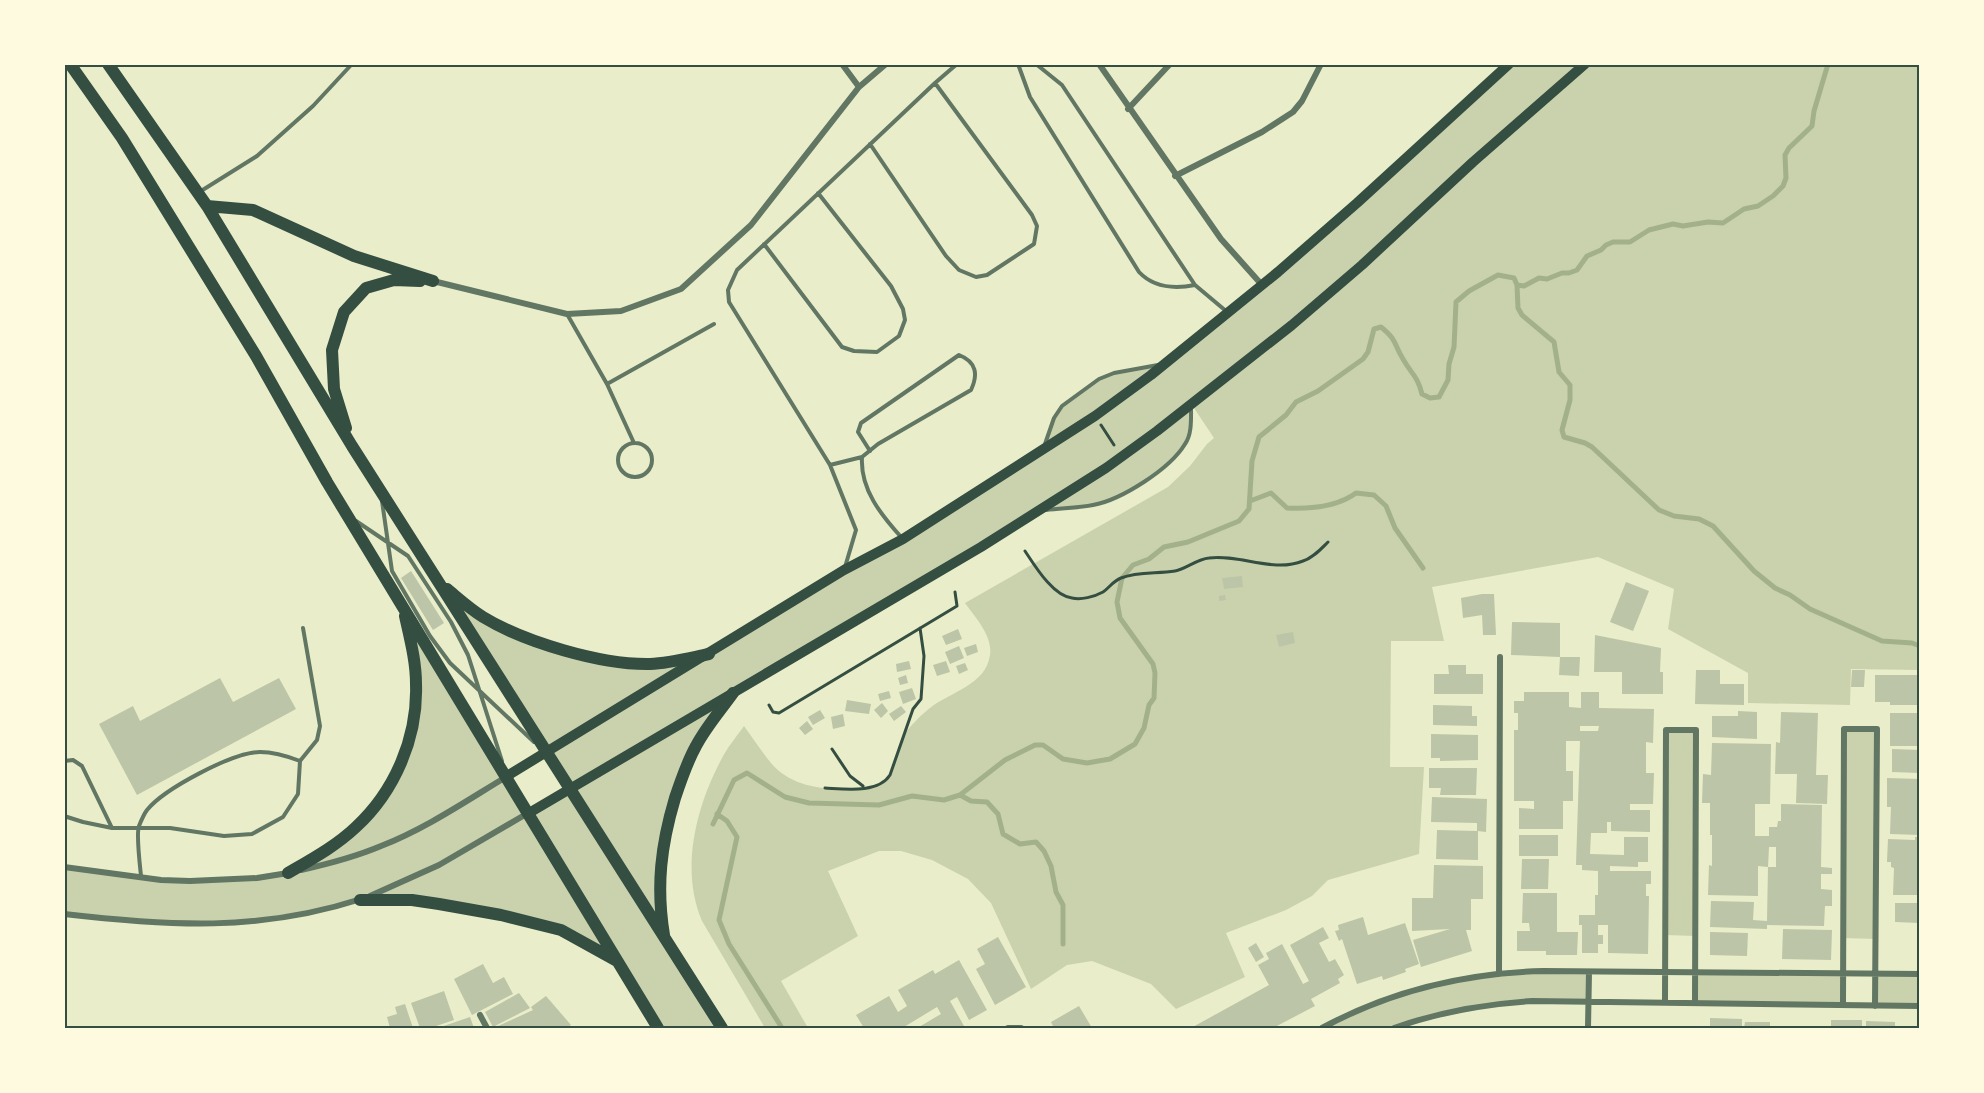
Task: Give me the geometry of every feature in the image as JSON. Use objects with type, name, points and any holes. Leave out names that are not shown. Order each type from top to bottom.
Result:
[{"type":"highway","points":[[70,64],[134,158],[256,356],[348,516],[658,1029]]},
{"type":"highway","points":[[108,64],[207,206],[380,491],[722,1029]]},
{"type":"highway","points":[[207,206],[253,210],[354,256],[433,281]]},
{"type":"highway","points":[[352,446],[334,389],[332,350],[344,312],[366,288],[394,280],[433,281]]},
{"type":"highway","points":[[437,580],[481,616],[501,627],[557,647],[623,662],[650,664],[709,654]]},
{"type":"highway","points":[[288,873],[335,844],[355,828],[374,809],[402,761],[412,724],[416,685],[403,606]]},
{"type":"highway","points":[[664,939],[660,862],[665,834],[683,773],[695,747],[733,693]]},
{"type":"highway","points":[[360,900],[429,902],[501,915],[561,930],[619,962]]},
{"type":"main road","points":[[507,776],[844,570],[903,539],[1095,416],[1262,285],[1358,203],[1509,64]]},
{"type":"main road","points":[[529,813],[1040,511],[1122,456],[1292,325],[1362,266],[1473,162],[1585,64]]},
{"type":"street","points":[[842,64],[859,87]]},
{"type":"street","points":[[433,281],[567,314],[621,311],[681,289],[751,225],[859,87],[886,64]]},
{"type":"street","points":[[1099,64],[1128,109],[1221,239],[1262,285]]},
{"type":"street","points":[[1128,109],[1170,64]]},
{"type":"street","points":[[1175,176],[1262,132],[1293,112],[1302,101],[1321,64]]},
{"type":"street","points":[[1498,973],[1500,657]]},
{"type":"street","points":[[1843,1005],[1844,729],[1877,729],[1875,1006]]},
{"type":"street","points":[[1665,1002],[1666,730],[1696,730],[1695,1003]]},
{"type":"street","points":[[64,867],[190,881],[257,878],[288,873],[383,846],[507,776]]},
{"type":"street","points":[[64,914],[155,924],[209,925],[306,915],[360,900],[401,884],[439,865],[529,813]]},
{"type":"street","points":[[1588,1029],[1589,972]]},
{"type":"street","points":[[1322,1029],[1382,1001],[1423,987],[1498,973],[1920,974]]},
{"type":"street","points":[[1394,1029],[1446,1013],[1495,1004],[1588,1001],[1920,1006]]},
{"type":"street","points":[[480,1015],[487,1029]]},
{"type":"lane","points":[[197,193],[257,156],[313,106],[352,64]]},
{"type":"lane","points":[[844,570],[856,530],[830,465],[729,302],[728,290],[737,270],[957,64]]},
{"type":"lane","points":[[1018,64],[1029,98],[1139,272],[1148,281],[1161,286],[1196,285]]},
{"type":"lane","points":[[1036,64],[1062,84],[1196,285],[1229,313]]},
{"type":"lane","points":[[870,144],[946,256],[959,270],[976,277],[987,275],[1034,244],[1037,226],[1032,215],[935,83]]},
{"type":"lane","points":[[764,244],[842,347],[866,353],[877,352],[899,336],[905,320],[899,299],[818,193]]},
{"type":"lane","points":[[567,314],[608,384],[633,443]]},
{"type":"lane","points":[[608,384],[714,324]]},
{"type":"lane","points":[[830,465],[862,457],[971,390],[976,379],[976,369],[967,358],[959,355],[861,423],[858,432],[870,451]]},
{"type":"lane","points":[[1043,450],[1054,418],[1062,406],[1099,379],[1114,373],[1165,363]]},
{"type":"lane","points":[[1040,511],[1095,505],[1115,498],[1141,483],[1171,461],[1185,444],[1189,434],[1192,404]]},
{"type":"lane","points":[[633,443],[646,446],[652,458],[648,470],[637,476],[625,473],[619,462],[622,449],[633,443]]},
{"type":"lane","points":[[862,457],[861,468],[866,486],[882,515],[903,539]]},
{"type":"lane","points":[[380,491],[395,578],[430,636],[450,663],[546,753]]},
{"type":"lane","points":[[348,516],[413,561],[452,622],[464,644],[507,776]]},
{"type":"lane","points":[[64,816],[112,828],[170,828],[224,836],[252,834],[283,817],[298,794],[300,761],[317,740],[320,726],[303,628]]},
{"type":"lane","points":[[141,876],[138,829],[147,810],[160,798],[196,775],[230,759],[258,752],[282,754],[300,761]]},
{"type":"lane","points":[[64,761],[73,760],[82,766],[112,828]]},
{"type":"path","points":[[1095,416],[1122,456]]},
{"type":"path","points":[[1025,551],[1045,581],[1069,598],[1085,598],[1102,592],[1118,579],[1137,574],[1177,571],[1207,558],[1241,558],[1271,565],[1303,562],[1328,542]]},
{"type":"path","points":[[769,705],[772,712],[779,713],[957,606],[955,592]]},
{"type":"path","points":[[825,788],[874,787],[886,780],[913,709],[921,699],[924,656],[920,628]]},
{"type":"path","points":[[832,749],[850,776],[865,787]]},
{"type":"green space","points":[[1509,65],[1919,65],[1919,670],[1851,669],[1850,705],[1748,703],[1748,673],[1668,629],[1674,589],[1598,557],[1432,587],[1444,641],[1391,641],[1390,767],[1424,767],[1419,854],[1328,880],[1312,896],[1286,910],[1226,933],[1245,977],[1176,1009],[1151,984],[1092,961],[1067,965],[1031,989],[991,903],[968,879],[932,860],[901,851],[879,851],[828,871],[858,936],[781,981],[808,1028],[765,1028],[702,921],[695,901],[692,881],[694,839],[698,818],[712,778],[729,747],[744,726],[771,763],[779,771],[799,782],[821,788],[844,789],[869,787],[885,780],[895,763],[902,738],[911,726],[938,702],[975,681],[987,665],[990,655],[989,641],[965,603],[1168,487],[1214,438],[1192,405],[1186,442],[1171,461],[1146,480],[1107,501],[1075,508],[1040,511],[733,693],[709,726],[665,834],[664,939],[722,1028],[658,1028],[619,962],[589,945],[480,911],[360,900],[337,907],[209,925],[65,914],[65,869],[191,881],[288,873],[335,844],[389,786],[416,707],[403,606],[529,812],[569,790],[437,580],[501,627],[623,662],[709,654],[1043,450],[1054,418],[1062,406],[1099,379],[1114,373],[1165,363]]},
{"type":"green space","points":[[1844,729],[1877,729],[1876,939],[1843,938]]},
{"type":"green space","points":[[1666,730],[1696,730],[1695,936],[1665,935]]},
{"type":"green space","points":[[1589,972],[1588,1001],[1495,1004],[1394,1028],[1322,1028],[1382,1001],[1472,976]]},
{"type":"green space","points":[[1695,972],[1843,973],[1843,1005],[1695,1003]]},
{"type":"green space","points":[[1876,974],[1919,974],[1919,1006],[1875,1006]]},
{"type":"building","points":[[411,571],[444,623],[433,630],[401,578]]},
{"type":"building","points":[[1242,576],[1243,587],[1224,589],[1222,578]]},
{"type":"building","points":[[1626,582],[1649,591],[1633,631],[1610,622]]},
{"type":"building","points":[[1494,594],[1496,635],[1483,635],[1482,615],[1463,618],[1461,598]]},
{"type":"building","points":[[1225,595],[1226,600],[1219,601],[1219,596]]},
{"type":"building","points":[[1512,622],[1560,623],[1560,657],[1511,655]]},
{"type":"building","points":[[958,629],[962,639],[946,645],[942,636]]},
{"type":"building","points":[[1293,632],[1295,643],[1279,647],[1276,635]]},
{"type":"building","points":[[1595,635],[1661,648],[1660,672],[1663,672],[1663,694],[1622,694],[1622,672],[1594,672]]},
{"type":"building","points":[[976,644],[978,652],[967,656],[964,648]]},
{"type":"building","points":[[959,646],[964,658],[950,664],[945,652]]},
{"type":"building","points":[[1560,657],[1580,657],[1579,676],[1559,675]]},
{"type":"building","points":[[909,661],[911,669],[897,672],[896,664]]},
{"type":"building","points":[[946,661],[950,672],[937,676],[933,665]]},
{"type":"building","points":[[965,663],[968,670],[959,674],[956,666]]},
{"type":"building","points":[[1448,665],[1466,665],[1466,674],[1483,674],[1483,694],[1434,694],[1434,674],[1449,674]]},
{"type":"building","points":[[1696,670],[1720,670],[1720,684],[1744,684],[1744,705],[1695,704]]},
{"type":"building","points":[[1852,670],[1865,670],[1864,687],[1851,687]]},
{"type":"building","points":[[906,675],[908,683],[900,685],[898,678]]},
{"type":"building","points":[[1875,675],[1917,675],[1920,705],[1890,705],[1890,702],[1875,702]]},
{"type":"building","points":[[220,678],[233,702],[279,678],[296,709],[137,795],[99,724],[133,706],[140,721]]},
{"type":"building","points":[[912,688],[916,699],[903,704],[899,692]]},
{"type":"building","points":[[889,691],[891,698],[880,701],[878,694]]},
{"type":"building","points":[[1524,692],[1569,692],[1569,707],[1581,708],[1581,692],[1599,692],[1599,708],[1654,709],[1653,743],[1646,742],[1646,773],[1654,773],[1653,804],[1630,804],[1630,810],[1650,810],[1650,832],[1611,831],[1611,822],[1607,822],[1607,833],[1591,833],[1590,854],[1624,855],[1624,837],[1648,837],[1648,862],[1638,862],[1638,867],[1610,866],[1610,871],[1651,871],[1651,884],[1646,884],[1646,896],[1649,896],[1648,954],[1608,953],[1608,925],[1598,925],[1598,935],[1603,935],[1603,944],[1598,944],[1598,953],[1582,953],[1582,925],[1579,925],[1579,915],[1595,915],[1598,871],[1582,870],[1582,865],[1576,865],[1580,741],[1566,741],[1566,771],[1573,771],[1573,801],[1563,801],[1563,829],[1519,829],[1519,808],[1534,809],[1534,801],[1514,801],[1514,730],[1518,730],[1518,713],[1514,713],[1514,701],[1524,701]],"holes":[[[1580,726],[1599,726],[1598,731],[1580,731]]]},
{"type":"building","points":[[847,700],[871,704],[869,714],[845,711]]},
{"type":"building","points":[[882,703],[888,711],[881,718],[874,710]]},
{"type":"building","points":[[1433,705],[1472,706],[1472,716],[1477,716],[1477,726],[1433,725]]},
{"type":"building","points":[[901,706],[906,712],[894,721],[889,714]]},
{"type":"building","points":[[820,710],[825,718],[813,725],[808,717]]},
{"type":"building","points":[[1738,711],[1757,712],[1757,739],[1712,737],[1712,716],[1738,716]]},
{"type":"building","points":[[1781,712],[1818,713],[1816,775],[1828,775],[1827,804],[1796,803],[1797,774],[1775,774],[1776,742],[1780,743]]},
{"type":"building","points":[[1890,713],[1920,713],[1920,746],[1890,746]]},
{"type":"building","points":[[843,714],[845,726],[833,729],[831,717]]},
{"type":"building","points":[[807,721],[813,729],[805,735],[799,728]]},
{"type":"building","points":[[1431,734],[1478,735],[1478,760],[1440,761],[1440,758],[1431,758]]},
{"type":"building","points":[[1712,743],[1771,744],[1770,804],[1755,804],[1755,836],[1769,836],[1769,827],[1777,827],[1778,821],[1781,821],[1781,804],[1822,805],[1821,867],[1832,868],[1832,874],[1821,874],[1821,889],[1832,890],[1832,906],[1825,906],[1824,926],[1767,925],[1767,929],[1710,927],[1711,901],[1754,902],[1753,920],[1767,921],[1768,867],[1758,866],[1758,896],[1708,895],[1709,865],[1712,866],[1710,803],[1702,803],[1703,774],[1711,775]],"holes":[[[1769,847],[1776,847],[1776,867],[1768,867]]]},
{"type":"building","points":[[1892,749],[1920,750],[1920,773],[1892,772]]},
{"type":"building","points":[[1429,768],[1477,768],[1476,795],[1440,795],[1441,788],[1429,788]]},
{"type":"building","points":[[1887,778],[1920,779],[1920,835],[1890,834],[1891,807],[1887,807]]},
{"type":"building","points":[[1432,797],[1487,799],[1486,832],[1478,831],[1478,860],[1436,859],[1437,830],[1477,831],[1477,823],[1431,822]]},
{"type":"building","points":[[1519,835],[1558,835],[1558,856],[1519,856]]},
{"type":"building","points":[[1915,837],[1920,837],[1920,895],[1893,895],[1894,868],[1891,867],[1891,862],[1887,862],[1888,839],[1915,840]]},
{"type":"building","points":[[1522,859],[1549,859],[1548,889],[1521,889]]},
{"type":"building","points":[[1434,865],[1483,866],[1483,899],[1471,899],[1471,930],[1466,930],[1472,951],[1421,967],[1413,940],[1450,929],[1412,931],[1412,898],[1433,898]]},
{"type":"building","points":[[1523,893],[1557,893],[1557,932],[1578,932],[1577,955],[1546,955],[1546,951],[1517,951],[1517,931],[1530,931],[1529,923],[1522,923]]},
{"type":"building","points":[[1895,903],[1920,903],[1920,923],[1895,922]]},
{"type":"building","points":[[1363,917],[1368,935],[1405,923],[1419,964],[1405,969],[1406,972],[1383,980],[1382,976],[1357,984],[1342,939],[1339,941],[1335,931],[1339,930],[1338,925]]},
{"type":"building","points":[[1323,927],[1329,938],[1319,943],[1329,962],[1335,959],[1344,975],[1338,979],[1340,983],[1311,999],[1315,1006],[1273,1028],[1191,1028],[1269,985],[1258,965],[1269,959],[1266,953],[1282,944],[1303,984],[1309,981],[1290,945]]},
{"type":"building","points":[[1783,929],[1832,930],[1831,960],[1782,959]]},
{"type":"building","points":[[1710,932],[1748,933],[1747,956],[1710,955]]},
{"type":"building","points":[[998,937],[1026,987],[995,1005],[976,969],[985,964],[977,949]]},
{"type":"building","points":[[1256,943],[1264,957],[1256,962],[1248,948]]},
{"type":"building","points":[[959,960],[987,1010],[969,1020],[957,997],[950,1001],[964,1026],[960,1028],[920,1028],[941,1014],[937,1007],[905,1028],[864,1028],[856,1015],[889,996],[898,1012],[907,1006],[898,990],[933,970],[935,974]]},
{"type":"building","points":[[483,964],[493,983],[504,977],[513,994],[472,1015],[454,979]]},
{"type":"building","points":[[444,991],[454,1020],[430,1028],[420,1028],[411,1003]]},
{"type":"building","points":[[519,993],[530,1008],[493,1027],[485,1012]]},
{"type":"building","points":[[546,996],[571,1025],[566,1028],[494,1028],[533,1010],[531,1007]]},
{"type":"building","points":[[405,1004],[413,1028],[390,1028],[387,1017],[397,1014],[395,1007]]},
{"type":"building","points":[[1079,1006],[1092,1028],[1054,1028],[1051,1022]]},
{"type":"building","points":[[470,1017],[474,1028],[438,1028]]},
{"type":"building","points":[[1710,1018],[1742,1019],[1742,1028],[1710,1028]]},
{"type":"building","points":[[1831,1020],[1862,1020],[1862,1028],[1831,1028]]},
{"type":"building","points":[[1866,1021],[1895,1022],[1895,1028],[1866,1028]]},
{"type":"building","points":[[1745,1022],[1770,1022],[1770,1028],[1744,1028]]},
{"type":"waterway","points":[[1517,285],[1524,286],[1539,278],[1547,279],[1577,270],[1587,256],[1613,242],[1630,242],[1649,230],[1673,224],[1683,226],[1708,222],[1723,223],[1744,209],[1758,206],[1773,196],[1783,186],[1786,178],[1785,155],[1789,148],[1812,126],[1814,111],[1828,64]]},
{"type":"waterway","points":[[713,824],[734,780],[747,773],[785,797],[809,803],[879,805],[912,796],[944,800],[960,795],[1005,760],[1035,745],[1043,745],[1063,759],[1087,763],[1110,759],[1135,744],[1144,728],[1149,705],[1154,698],[1155,673],[1153,664],[1120,618],[1117,602],[1122,578],[1133,565],[1149,559],[1164,547],[1188,542],[1239,521],[1249,509],[1252,461],[1259,437],[1286,415],[1296,402],[1318,391],[1363,359],[1368,352],[1374,329],[1381,327],[1393,339],[1422,394],[1430,398],[1439,397],[1448,380],[1449,364],[1454,347],[1456,302],[1469,291],[1498,275],[1514,278],[1517,285],[1518,308],[1522,315],[1554,342],[1559,372],[1570,385],[1570,400],[1562,430],[1564,437],[1592,447],[1659,510],[1674,516],[1699,519],[1713,526],[1754,571],[1775,588],[1810,609],[1882,641],[1912,643],[1920,646]]},
{"type":"waterway","points":[[1250,501],[1271,493],[1287,508],[1304,508],[1332,504],[1356,493],[1374,495],[1386,506],[1395,528],[1423,568]]},
{"type":"waterway","points":[[960,795],[971,801],[987,802],[998,814],[1003,834],[1020,844],[1036,842],[1044,851],[1051,866],[1056,892],[1063,905],[1063,944]]},
{"type":"waterway","points":[[717,814],[727,821],[737,837],[719,920],[729,944],[782,1028]]}]
